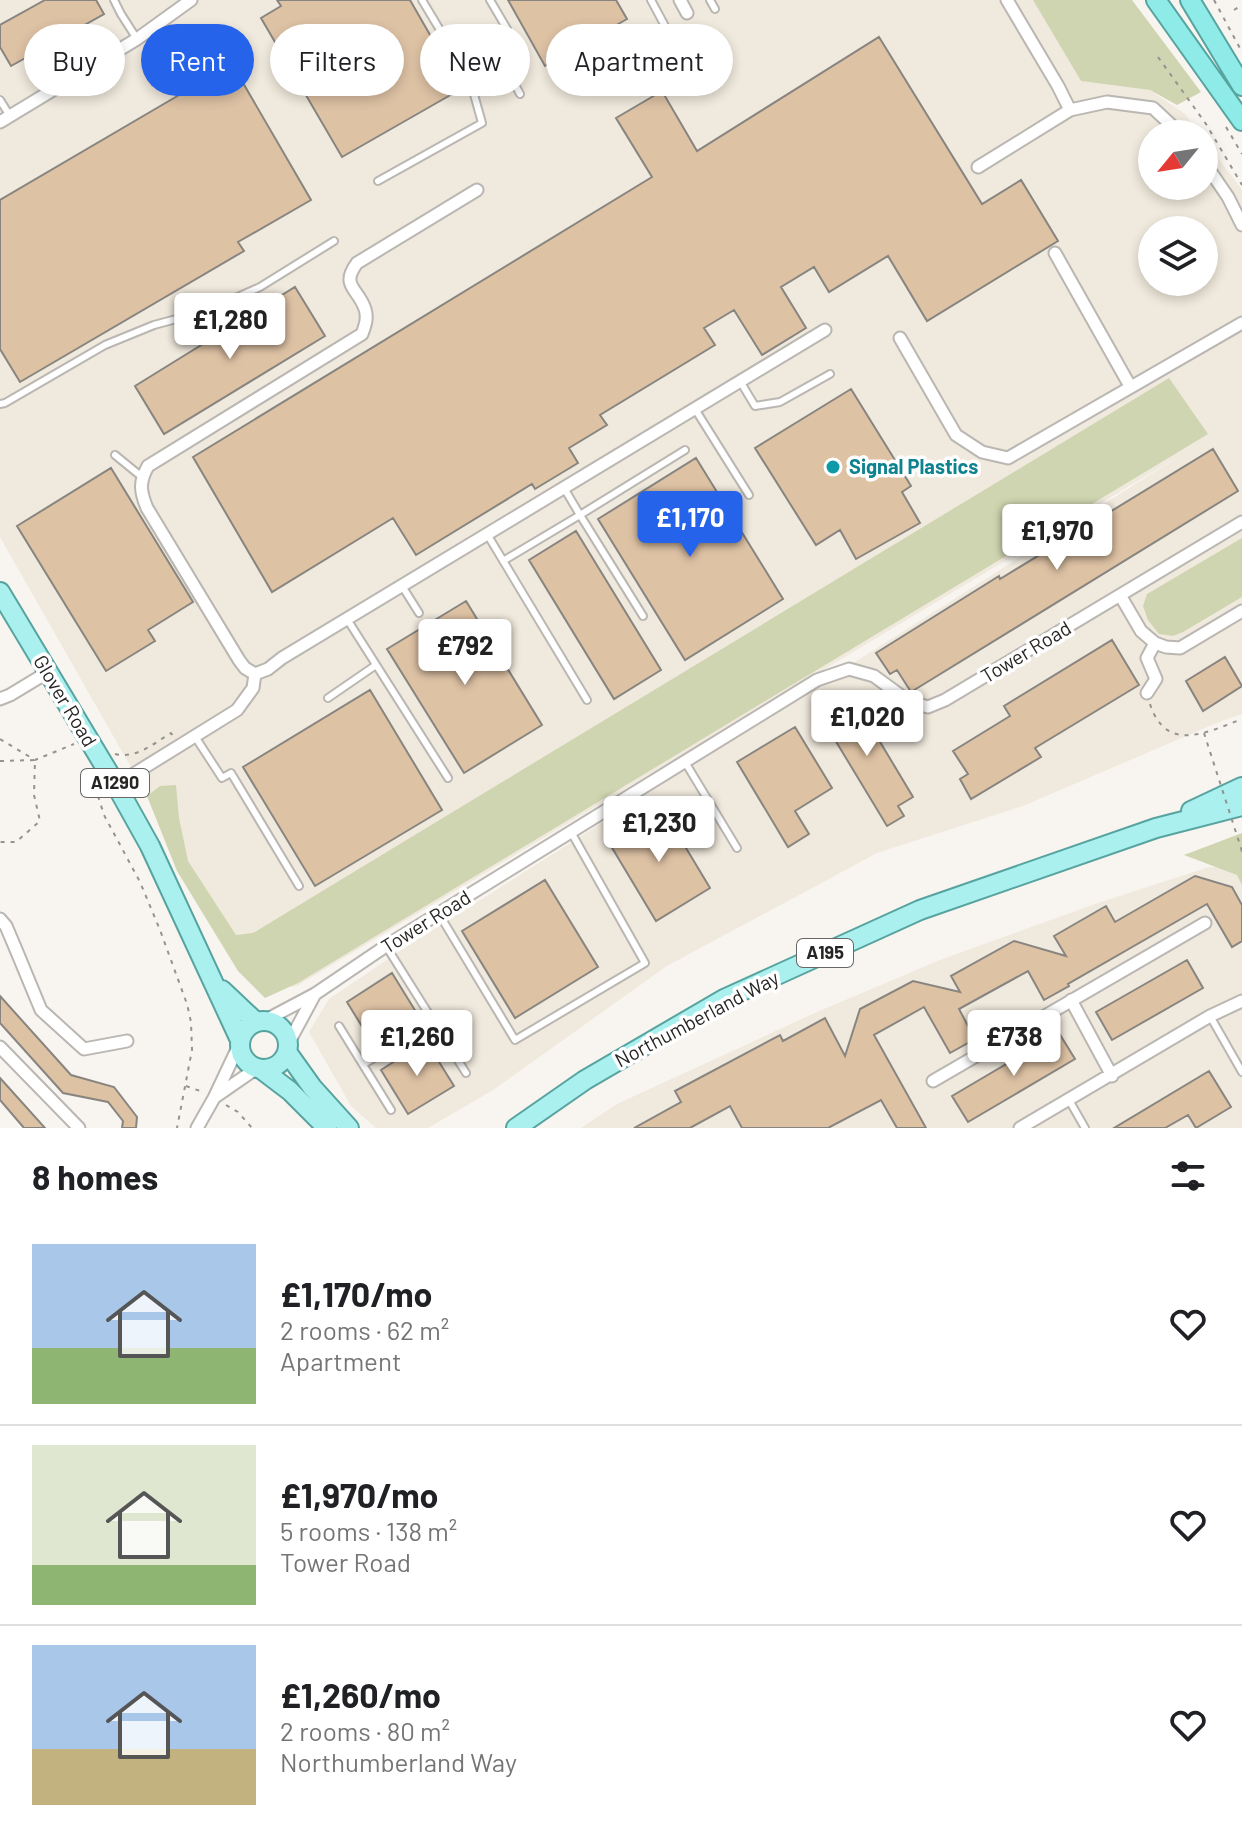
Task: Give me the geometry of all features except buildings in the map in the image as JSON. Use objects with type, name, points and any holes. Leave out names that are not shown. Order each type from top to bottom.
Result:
[{"type":"highway","points":[[1156,0],[1242,121]]},
{"type":"highway","points":[[1169,0],[1242,121]]},
{"type":"highway","points":[[1190,0],[1242,86]]},
{"type":"highway","points":[[1205,0],[1242,79]]},
{"type":"main road","name":"Glover Road","points":[[0,592],[150,846],[240,1041]]},
{"type":"main road","name":"Northumberland Way","points":[[1156,828],[1242,787]]},
{"type":"main road","name":"Northumberland Way","points":[[516,1128],[585,1080],[724,999],[920,910],[1156,828],[1242,806]]},
{"type":"main road","name":"Glover Road","points":[[214,982],[260,1021]]},
{"type":"main road","points":[[240,1041],[243,1032],[260,1021]]},
{"type":"main road","name":"A1290","points":[[260,1021],[278,1025],[283,1030],[288,1048],[312,1087],[349,1128]]},
{"type":"main road","name":"A1290","points":[[240,1041],[245,1060],[290,1091],[327,1128]]},
{"type":"main road","points":[[259,1068],[274,1067],[280,1063],[288,1048]]},
{"type":"street","points":[[5,119],[137,39],[191,0]]},
{"type":"street","points":[[680,0],[687,13]]},
{"type":"street","points":[[1007,0],[1070,110]]},
{"type":"street","points":[[978,167],[1070,110],[1107,102],[1153,108],[1166,120]]},
{"type":"street","points":[[1218,182],[1242,225]]},
{"type":"street","points":[[255,674],[239,660],[147,508],[141,494],[140,480],[148,466],[362,334],[367,321],[365,309],[349,280],[350,272],[357,263],[477,190]]},
{"type":"street","points":[[1055,253],[1130,386]]},
{"type":"street","points":[[900,338],[956,435],[982,452],[1008,458],[1242,323]]},
{"type":"street","points":[[255,674],[268,669],[825,330]]},
{"type":"street","name":"Tower Road","points":[[260,1021],[315,994],[386,946],[817,680],[849,669],[874,676],[908,701],[928,707],[945,700],[1242,522]]},
{"type":"street","points":[[1120,595],[1141,631],[1155,643],[1166,647],[1180,648],[1242,611]]},
{"type":"street","points":[[1147,693],[1156,679],[1147,658],[1155,643]]},
{"type":"street","points":[[0,699],[48,672]]},
{"type":"street","points":[[116,785],[237,710],[253,688],[255,674]]},
{"type":"street","points":[[0,919],[6,926],[41,1010],[84,1049],[127,1041]]},
{"type":"street","points":[[933,1081],[1205,923]]},
{"type":"street","name":"Tower Road","points":[[288,1048],[315,994]]},
{"type":"street","points":[[1071,1000],[1112,1076]]},
{"type":"street","points":[[1020,1128],[1210,1016],[1242,1001]]},
{"type":"street","points":[[197,1128],[240,1041]]},
{"type":"street","points":[[0,1047],[79,1128]]},
{"type":"street","points":[[214,1098],[259,1068]]},
{"type":"lane","points":[[114,0],[137,39]]},
{"type":"lane","points":[[378,181],[482,123],[470,80],[422,0]]},
{"type":"lane","points":[[490,0],[504,24]]},
{"type":"lane","points":[[651,0],[664,24]]},
{"type":"lane","points":[[710,0],[715,9]]},
{"type":"lane","points":[[0,100],[5,119]]},
{"type":"lane","points":[[0,404],[105,345],[154,325],[206,311],[260,287],[334,241]]},
{"type":"lane","points":[[740,381],[755,406],[780,402],[830,374]]},
{"type":"lane","points":[[695,409],[749,495]]},
{"type":"lane","points":[[503,561],[685,450]]},
{"type":"lane","points":[[115,455],[142,477]]},
{"type":"lane","points":[[564,488],[643,616]]},
{"type":"lane","points":[[487,534],[587,700]]},
{"type":"lane","points":[[402,586],[419,613]]},
{"type":"lane","points":[[347,619],[448,778]]},
{"type":"lane","points":[[328,698],[376,665]]},
{"type":"lane","points":[[194,735],[222,778],[231,773],[299,886]]},
{"type":"lane","points":[[685,762],[737,848]]},
{"type":"lane","points":[[439,914],[515,1040],[645,963],[571,832]]},
{"type":"lane","points":[[386,946],[466,1073]]},
{"type":"lane","points":[[1210,1016],[1242,1072]]},
{"type":"lane","points":[[364,1064],[434,1023]]},
{"type":"lane","points":[[339,1026],[391,1110]]},
{"type":"lane","points":[[1069,1100],[1085,1128]]},
{"type":"path","points":[[1214,0],[1242,52]]},
{"type":"path","points":[[1234,10],[1242,5]]},
{"type":"path","points":[[1158,57],[1206,124],[1242,185]]},
{"type":"path","points":[[1147,693],[1155,717],[1166,731],[1195,736],[1242,719]]},
{"type":"path","points":[[109,750],[124,756],[134,754],[171,733],[178,745]]},
{"type":"path","points":[[1204,733],[1241,850]]},
{"type":"path","points":[[0,739],[35,760]]},
{"type":"path","points":[[0,761],[35,760],[74,744],[77,749]]},
{"type":"path","points":[[0,842],[16,842],[40,821],[34,795],[35,760]]},
{"type":"path","points":[[88,768],[104,815],[140,882],[187,1004],[192,1039],[177,1128]]},
{"type":"path","points":[[185,1085],[238,1112],[252,1128]]},
{"type":"shaded area","points":[[0,0],[1034,0],[1081,81],[1150,90],[1190,120],[1138,120],[1138,200],[1218,200],[1218,158],[1242,190],[1242,714],[1023,806],[877,853],[667,966],[493,1090],[428,1128],[376,1128],[351,1106],[309,1032],[329,999],[400,951],[1181,455],[297,986],[265,990],[207,901],[0,537]]},
{"type":"shaded area","points":[[1242,866],[1242,1128],[581,1128],[617,1104],[817,1012],[940,960],[1209,867]]},
{"type":"green space","points":[[1033,0],[1132,0],[1201,92],[1177,105],[1150,90],[1081,81]]},
{"type":"green space","points":[[1169,378],[1208,434],[298,983],[265,998],[238,971],[177,871],[147,796],[160,786],[176,785],[188,861],[236,935],[253,933]]},
{"type":"green space","points":[[1242,538],[1242,597],[1183,632],[1173,636],[1159,634],[1148,620],[1143,606],[1147,594]]},
{"type":"green space","points":[[1242,833],[1242,885],[1237,875],[1184,855]]},
{"type":"place","name":"Signal Plastics","points":[[833,467]]}]
